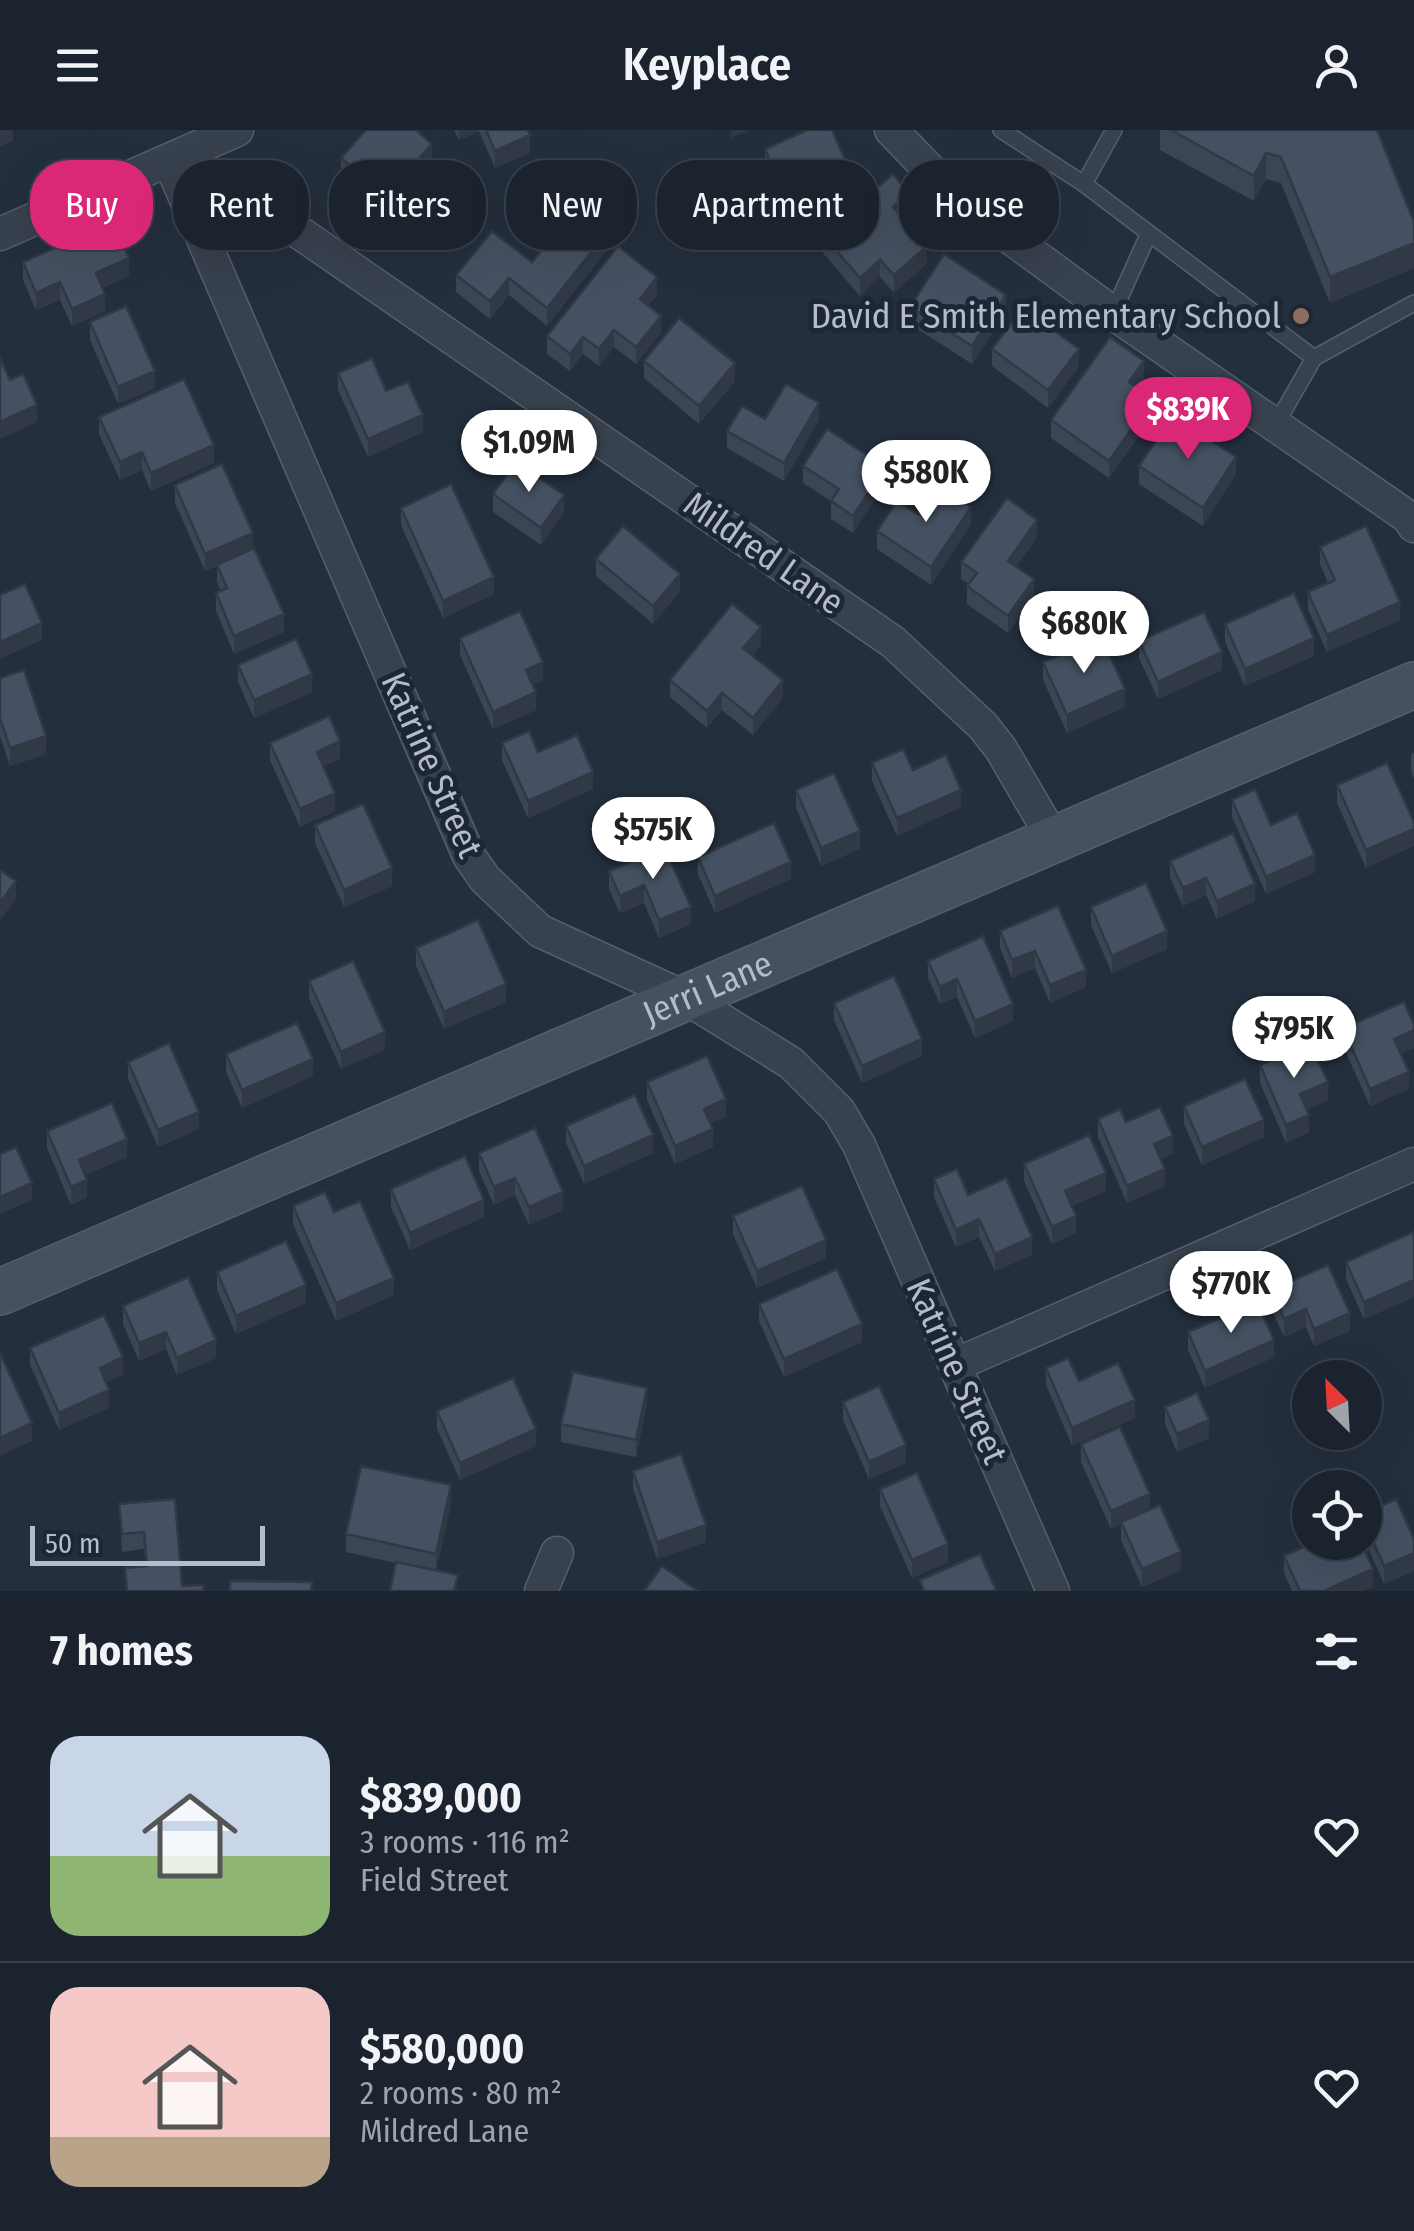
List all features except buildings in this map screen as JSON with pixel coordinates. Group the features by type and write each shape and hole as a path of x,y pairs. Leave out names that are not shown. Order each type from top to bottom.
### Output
{"street":[{"path":"0,234 237,130"},
{"path":"891,130 959,200 1112,312 1408,517 1414,526"},
{"name":"Mildred Lane","path":"170,160 303,234 892,642 983,726 1054,840"},
{"name":"Katrine Street","path":"170,160 469,856 486,879 540,931 686,998 791,1063 839,1111 859,1146 1053,1591"},
{"name":"Jerri Lane","path":"0,1292 1414,685"},
{"path":"954,1365 1414,1164"},
{"path":"541,1591 557,1553"}],"lane":[{"path":"1002,130 1084,184 1314,358"},
{"path":"1084,184 1114,130"},
{"path":"1112,312 1149,233"},
{"path":"1275,426 1314,358 1414,304"}],"place":[{"name":"David E Smith Elementary School","path":"1301,316"}]}
